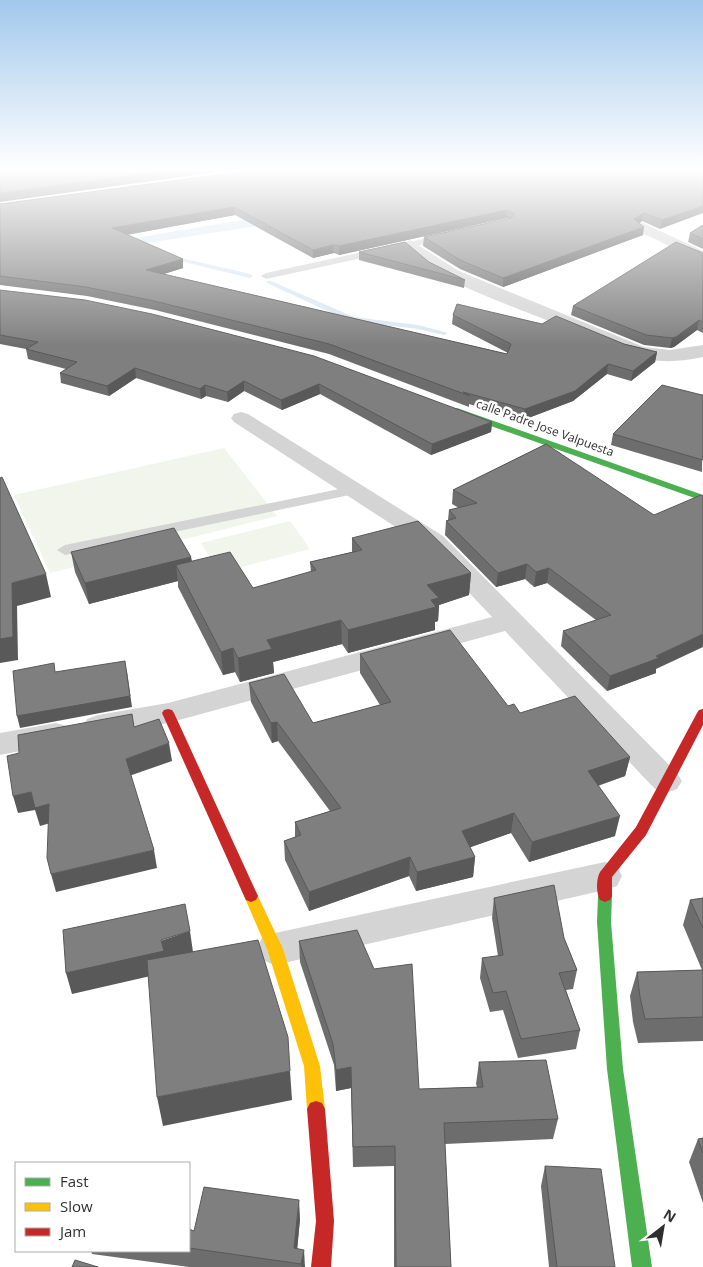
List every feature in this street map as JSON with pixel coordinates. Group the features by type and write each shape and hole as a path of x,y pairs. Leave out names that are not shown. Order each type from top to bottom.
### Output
{"street":[{"path":"643,228 703,257"},
{"path":"410,245 424,258 454,274 638,351 658,356 684,356 703,351"},
{"name":"calle Padre Jose Valpuesta","path":"442,405 703,498"},
{"path":"241,418 434,541 666,781"},
{"path":"0,744 168,713 511,621"},
{"path":"168,713 274,949 312,1066 325,1221 321,1267"},
{"path":"642,1267 615,1069 604,922 605,876 641,831 703,713"},
{"path":"274,949 605,876"}],"lane":[{"path":"266,276 458,234"},
{"path":"66,550 354,490"}],"shaded area":[{"path":"193,228 243,228 56,257 0,256 59,251"},
{"path":"224,448 277,516 50,573 14,495"},
{"path":"290,521 310,549 219,573 201,543"}],"building":[{"path":"0,228 112,228 183,259 146,270 507,354 511,344 453,315 457,304 542,324 556,316 624,344 657,352 633,371 608,364 575,391 525,409 463,392 470,396 329,344 154,301 86,287 0,276"},
{"path":"273,228 422,228 339,246 333,245 313,250"},
{"path":"465,228 641,228 503,278 460,260 424,237"},
{"path":"698,228 703,228 703,239 690,233"},
{"path":"405,242 429,262 465,280 359,252"},
{"path":"676,242 703,253 703,322 699,320 672,338 646,335 573,306"},
{"path":"0,290 85,300 152,314 314,356 492,422 432,444 319,384 281,400 244,381 227,392 205,385 200,389 135,368 107,386 60,373 77,362 26,349 38,342 0,335"},
{"path":"662,385 703,395 703,460 613,434"},
{"path":"546,444 654,515 701,495 703,496 703,634 656,656 659,658 610,676 563,631 611,615 549,568 536,572 527,564 498,573 446,521 456,518 449,510 477,503 453,490"},
{"path":"2,477 46,574 12,583 13,637 0,639 0,478"},
{"path":"418,521 471,573 427,585 439,598 431,600 436,607 348,630 341,620 267,640 272,649 238,658 233,648 221,652 176,565 230,552 253,588 316,570 310,562 362,550 352,538"},
{"path":"174,528 191,557 85,583 71,552"},
{"path":"450,630 508,706 514,704 520,713 575,696 630,757 588,771 620,816 532,842 514,813 462,831 475,857 417,872 410,857 309,892 284,841 301,835 295,822 341,808 277,722 271,723 249,683 284,674 313,723 391,702 360,654"},
{"path":"125,661 130,696 17,716 13,671 54,663 55,672"},
{"path":"132,714 134,727 159,719 169,743 126,759 154,850 51,874 47,858 49,804 35,808 31,792 13,796 7,756 19,753 18,735"},
{"path":"554,885 564,938 577,970 559,973 580,1030 521,1039 506,991 493,993 482,958 503,955 494,898"},
{"path":"703,898 703,928 690,900"},
{"path":"185,904 190,931 161,940 164,951 66,973 63,930"},
{"path":"357,930 374,969 412,964 419,1089 483,1087 479,1062 546,1060 558,1119 444,1123 451,1267 396,1267 395,1146 353,1147 351,1067 336,1070 333,1044 299,941"},
{"path":"258,940 288,1037 290,1071 157,1097 147,960"},
{"path":"703,970 703,1017 645,1019 637,972"},
{"path":"703,1138 703,1153 698,1139"},
{"path":"545,1166 601,1169 615,1267 557,1267"},
{"path":"204,1187 299,1200 294,1248 304,1250 301,1264 190,1248 190,1229 194,1231"},
{"path":"75,1260 98,1267 72,1267"}],"waterway":[{"path":"169,257 250,276"},
{"path":"269,282 352,319 418,327 444,333"}],"traffic: fast":[{"path":"457,411 703,498"},
{"path":"605,896 604,922 615,1069 642,1267"}],"traffic: slow":[{"path":"251,896 275,949 312,1066 316,1109"}],"traffic: jam":[{"path":"168,713 251,896"},
{"path":"605,896 605,876 641,831 703,713"},
{"path":"316,1109 325,1221 321,1267"}]}
